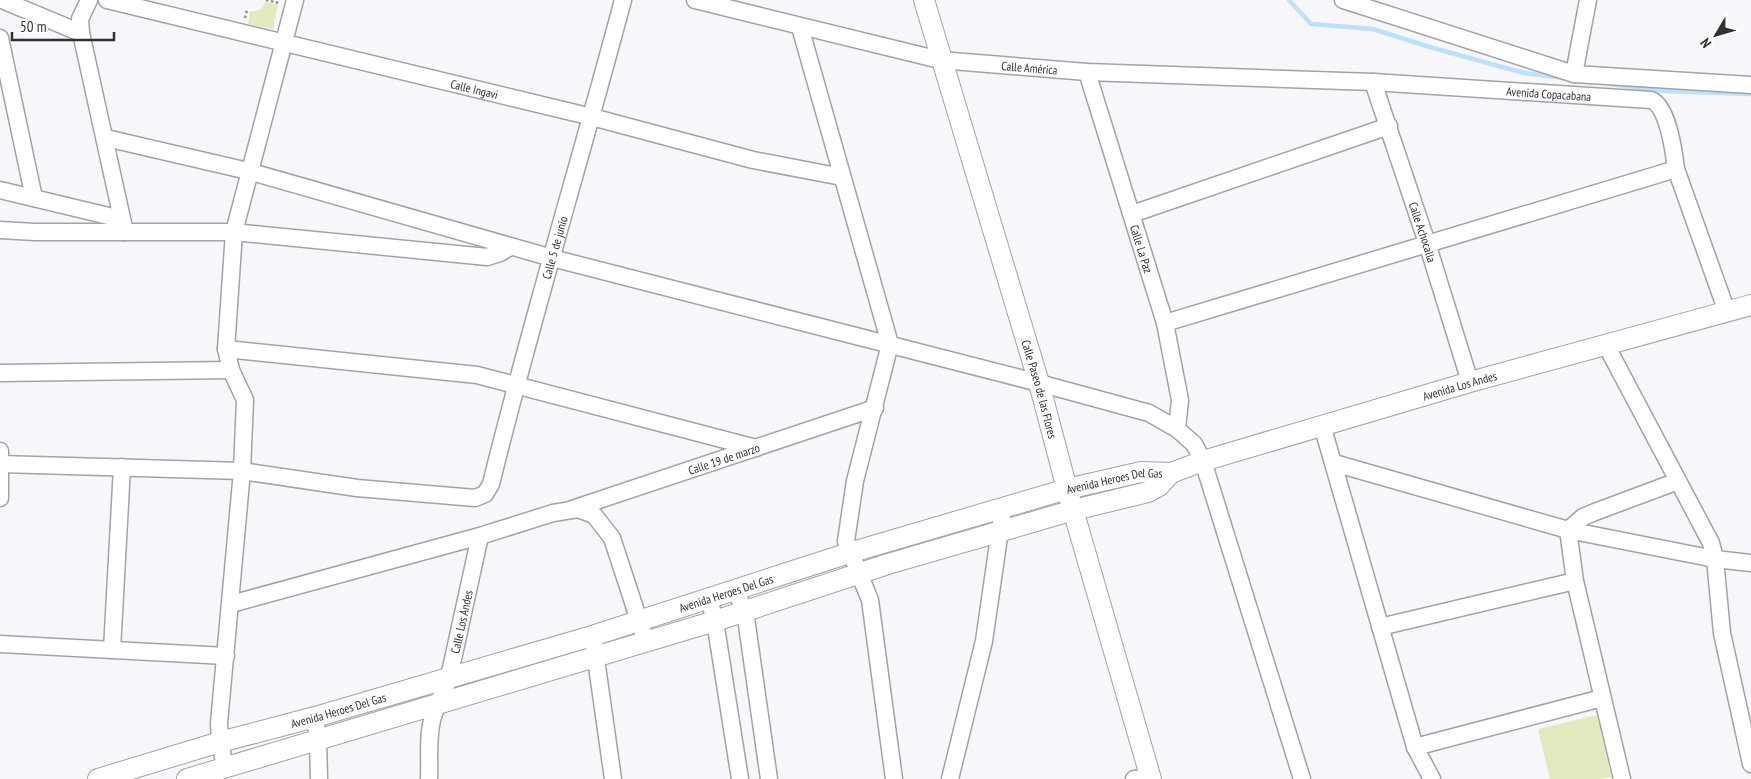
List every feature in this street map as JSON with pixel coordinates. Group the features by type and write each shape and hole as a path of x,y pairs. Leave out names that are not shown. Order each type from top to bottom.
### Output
{"street":[{"path":"2,0 81,33"},
{"path":"89,0 80,19 81,33 106,138 123,226"},
{"name":"Calle Ingavi","path":"107,0 592,117 753,160 842,177"},
{"path":"225,767 220,742 219,723 242,471 245,400 231,370 226,349 234,232 248,171 295,0"},
{"name":"Calle 5 de junio","path":"242,471 357,488 475,498 486,494 491,484 516,384 592,117 623,0"},
{"name":"Calle América","path":"695,0 756,7 800,27 940,60 1087,72 1373,82"},
{"name":"Calle Paseo de las Flores","path":"924,0 940,60 1039,383 1067,489 1151,779"},
{"path":"1343,0 1374,5 1574,74 1751,85"},
{"path":"1574,74 1588,0"},
{"path":"800,27 890,344 855,481 846,541 870,600 894,779"},
{"path":"0,38 34,198"},
{"name":"Calle La Paz","path":"1087,72 1165,323 1180,400 1178,429"},
{"name":"Calle Achocalla","path":"1373,82 1427,243 1470,382"},
{"name":"Avenida Copacabana","path":"1373,82 1651,100 1658,104 1663,112 1674,150 1676,169 1743,310"},
{"path":"1132,214 1389,126"},
{"path":"106,138 248,171 510,247 890,344 1149,413 1178,429 1194,444 1203,461 1304,779"},
{"path":"1165,323 1676,169"},
{"path":"0,190 34,198 123,226"},
{"path":"0,230 123,226 234,232 487,256 500,253 510,247"},
{"name":"Avenida Los Andes","path":"1171,473 1203,461 1470,382 1743,310"},
{"path":"1606,345 1704,526 1715,559 1722,633 1751,764"},
{"path":"226,349 477,375 756,448"},
{"path":"0,373 231,370"},
{"name":"Calle 19 de marzo","path":"231,604 572,509 875,408"},
{"path":"1322,425 1415,747 1432,779"},
{"path":"0,498 0,459 122,467 242,471"},
{"path":"1334,463 1568,530 1715,559 1751,563"},
{"path":"112,650 122,467"},
{"name":"Avenida Heroes Del Gas","path":"98,779 220,742 315,717 592,636 849,552 1067,489 1141,472 1171,473"},
{"name":"Avenida Heroes Del Gas","path":"193,778 715,621 858,574 1001,531 1074,510 1148,492 1159,486 1171,473"},
{"path":"1568,530 1583,518 1595,512 1678,481"},
{"path":"572,509 589,512 606,528 612,538 646,642"},
{"path":"950,779 984,640 1001,531 1002,509"},
{"path":"1568,530 1575,581 1622,779"},
{"name":"Calle Los Andes","path":"430,779 430,730 449,677 480,536"},
{"path":"1380,627 1575,581"},
{"path":"735,590 744,611 769,779"},
{"path":"709,598 715,621 740,779"},
{"path":"592,636 613,779"},
{"path":"0,644 226,656"},
{"path":"1415,747 1602,698"},
{"path":"315,717 318,740 319,779"},
{"path":"190,751 193,778"},
{"path":"1134,779 1151,779"}],"green space":[{"path":"266,2 278,5 273,29 248,24 250,12 260,10"},
{"path":"1597,715 1611,777 1601,779 1550,779 1538,729"}],"waterway":[{"path":"1289,0 1311,24 1373,29 1524,73 1563,78"},
{"path":"1610,84 1661,91 1751,94"}]}
